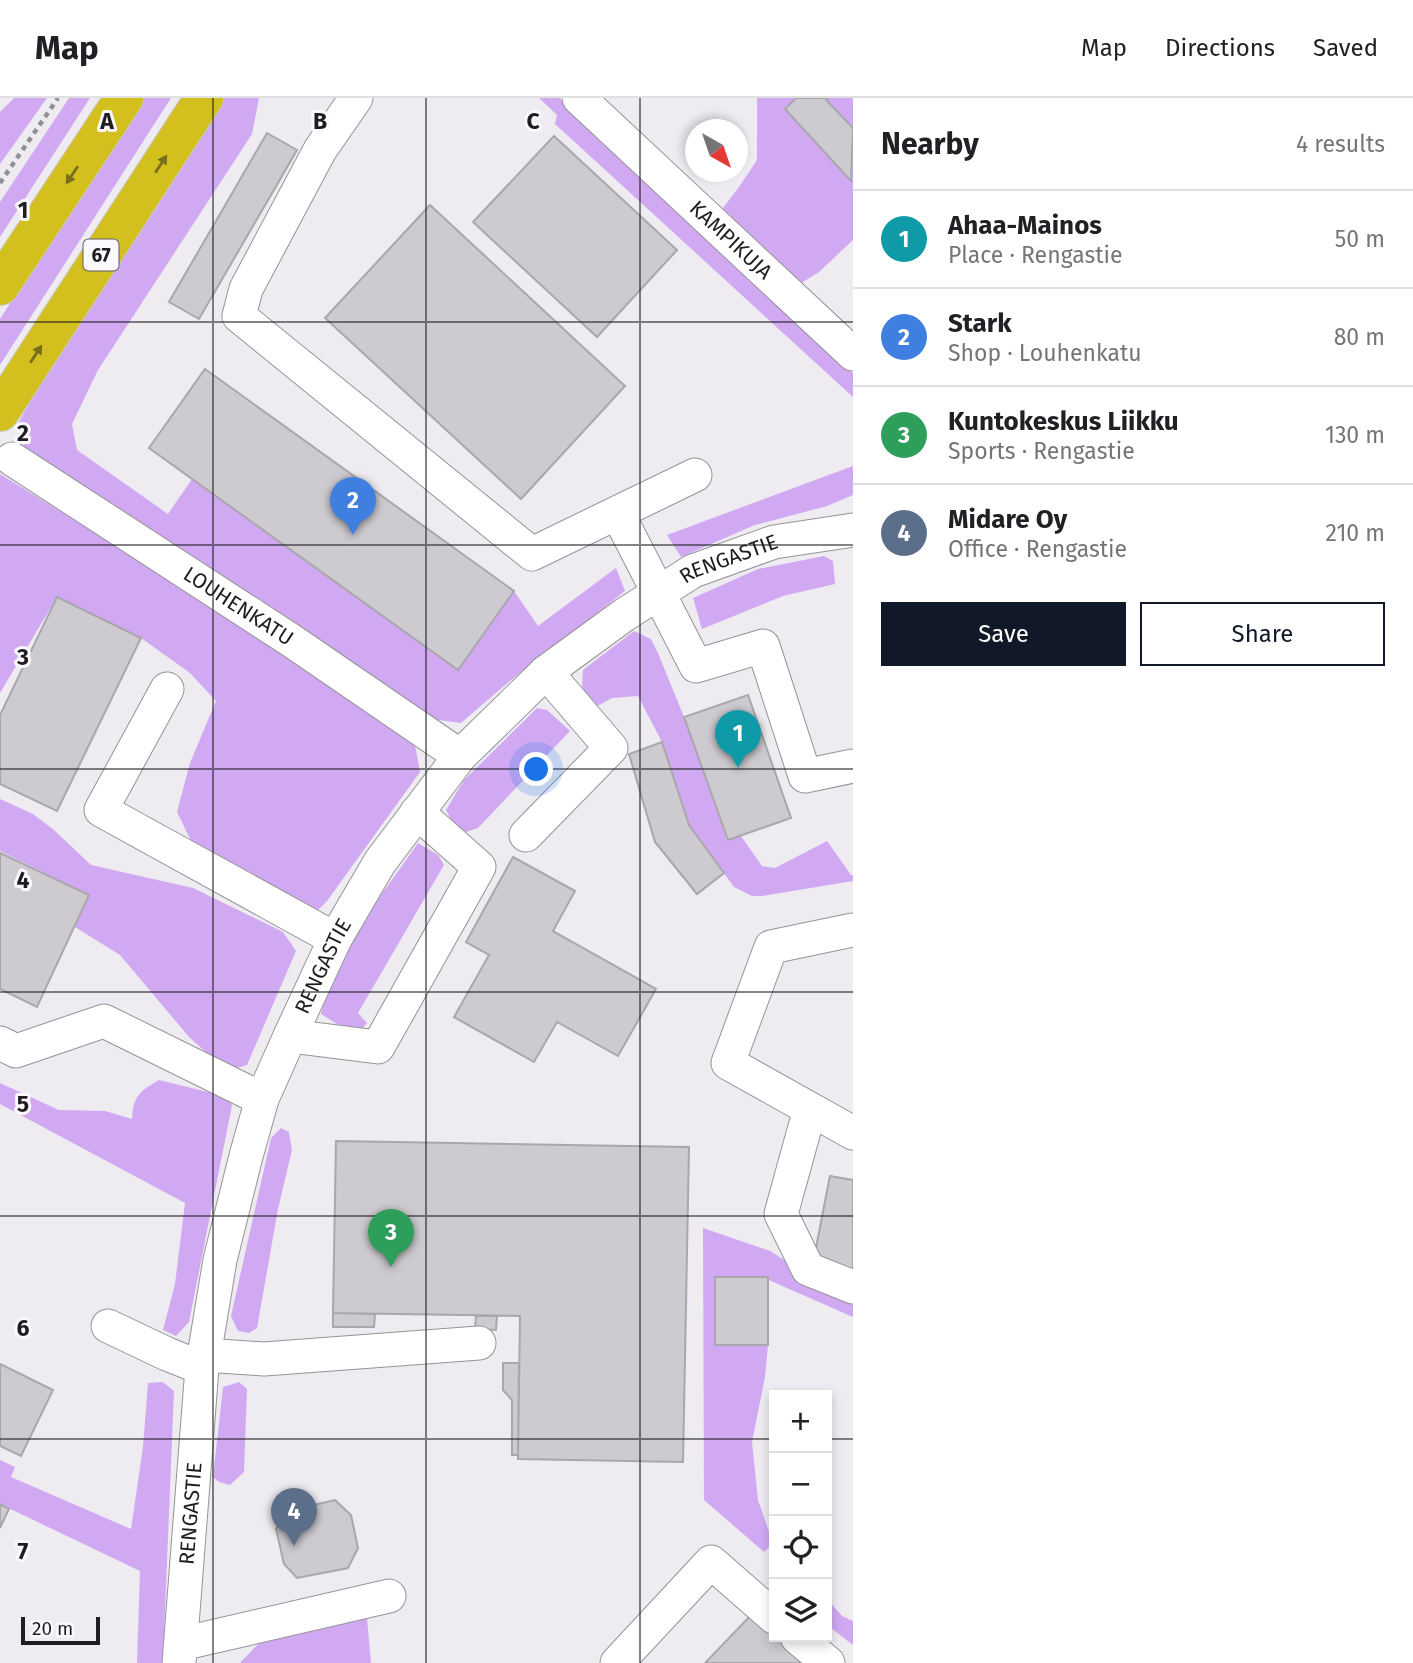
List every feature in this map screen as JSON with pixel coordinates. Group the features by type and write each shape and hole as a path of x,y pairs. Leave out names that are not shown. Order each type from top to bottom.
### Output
{"highway":[{"path":"0,286 124,98"},
{"name":"67","path":"0,412 204,98"}],"street":[{"path":"356,98 320,150 246,289 239,316 532,554 695,475"},
{"name":"KAMPIKUJA","path":"579,98 853,354"},
{"name":"LOUHENKATU","path":"12,459 292,641 460,756"},
{"path":"618,514 696,666 762,646 805,776 853,766"},
{"name":"RENGASTIE","path":"180,1654 203,1361 220,1260 246,1156 262,1099 290,1036 335,939 380,862 460,756 546,672 658,593 693,571 774,542 853,530"},
{"path":"526,835 611,748 546,672"},
{"path":"167,689 101,810 335,939"},
{"path":"290,1036 378,1047 479,867 417,812"},
{"path":"853,930 771,947 728,1063 853,1133"},
{"path":"0,1044 16,1051 104,1021 262,1099"},
{"path":"810,1109 780,1214 807,1269 853,1287"},
{"path":"108,1326 167,1354 203,1361 264,1360 479,1343"},
{"path":"617,1663 711,1562 769,1613"},
{"path":"180,1654 389,1596"},
{"path":"803,1642 828,1663"}],"path":[{"path":"0,183 58,98"}],"shaded area":[{"path":"14,98 47,98 0,164 0,112"},
{"path":"69,98 90,98 0,237 0,202"},
{"path":"141,98 171,98 0,365 0,319"},
{"path":"224,98 259,98 252,134 98,370 72,424 77,450 168,514 192,479 457,669 514,591 538,626 616,568 625,591 511,680 461,723 431,719 28,454 19,435 17,425 44,377"},
{"path":"539,98 559,98 853,373 853,397 555,124 557,115"},
{"path":"757,98 853,98 853,240 819,272 795,287 716,217 742,182 748,182 748,174 757,160"},
{"path":"853,466 853,495 827,506 755,525 681,557 667,535"},
{"path":"0,474 168,578 415,745 420,772 327,901 314,914 194,847 177,812 190,763 216,701 190,673 141,638 57,597 0,693"},
{"path":"824,556 833,561 835,584 783,596 702,629 693,598 758,569"},
{"path":"634,631 651,639 658,653 684,717 727,840 741,836 762,866 775,868 827,841 853,875 853,881 762,896 752,896 734,887 689,825 662,742 638,696 612,698 594,708 582,687 583,670"},
{"path":"537,708 547,710 570,731 478,828 466,832 454,825 446,810 464,780"},
{"path":"0,799 33,814 91,865 193,888 283,932 296,951 247,1065 227,1071 189,1037 120,955 75,927 89,895 0,851"},
{"path":"418,843 438,855 444,865 358,1013 367,1023 360,1031 337,1024 321,1014 336,969 375,903"},
{"path":"159,1080 224,1096 232,1105 189,1322 176,1336 163,1330 175,1284 185,1203 0,1104 0,1083 59,1110 105,1111 132,1119 136,1099"},
{"path":"281,1128 289,1132 292,1150 278,1209 257,1328 249,1333 238,1331 231,1316 271,1138"},
{"path":"703,1228 770,1251 853,1303 853,1317 762,1277 715,1277 715,1345 768,1345 765,1377 752,1442 758,1500 769,1532 769,1547 764,1552 704,1500"},
{"path":"163,1382 174,1391 163,1660 162,1663 137,1663 140,1571 0,1504 0,1460 15,1467 11,1477 131,1529 143,1447 148,1383"},
{"path":"239,1382 247,1389 244,1472 230,1485 213,1477 223,1387"},
{"path":"832,1605 842,1616 853,1621 853,1645 832,1629"},
{"path":"367,1618 371,1663 240,1663 260,1642"}],"building":[{"path":"796,98 828,98 826,100 853,128 851,181 785,109"},
{"path":"267,133 297,150 199,319 169,302"},
{"path":"554,136 677,250 597,337 473,222"},
{"path":"430,205 625,386 521,499 325,318"},
{"path":"205,369 514,591 458,670 149,448"},
{"path":"57,597 141,638 57,811 0,784 0,715"},
{"path":"748,695 791,818 728,840 684,717"},
{"path":"662,742 689,825 724,873 697,894 655,842 629,754"},
{"path":"0,853 89,895 37,1007 0,989"},
{"path":"513,857 575,891 553,931 656,989 618,1056 557,1022 534,1062 454,1017 489,955 466,942"},
{"path":"336,1141 689,1147 683,1462 518,1459 520,1316 333,1313"},
{"path":"830,1176 853,1180 853,1270 813,1263"},
{"path":"715,1277 768,1277 768,1345 715,1345"},
{"path":"333,1313 375,1314 374,1327 333,1327"},
{"path":"476,1316 497,1316 496,1330 475,1329"},
{"path":"503,1363 519,1363 518,1455 512,1455 512,1400 503,1390"},
{"path":"0,1364 53,1390 21,1456 0,1446"},
{"path":"335,1500 351,1515 358,1548 348,1568 297,1578 284,1564 276,1529 288,1511"},
{"path":"0,1504 9,1509 0,1528"},
{"path":"754,1612 769,1627 769,1642 784,1642 807,1663 705,1663"}],"place":[{"name":"Stark","path":"353,535"},
{"name":"Ahaa-Mainos","path":"738,768"},
{"name":"Kuntokeskus Liikku","path":"391,1267"},
{"name":"Midare Oy","path":"294,1546"}]}
